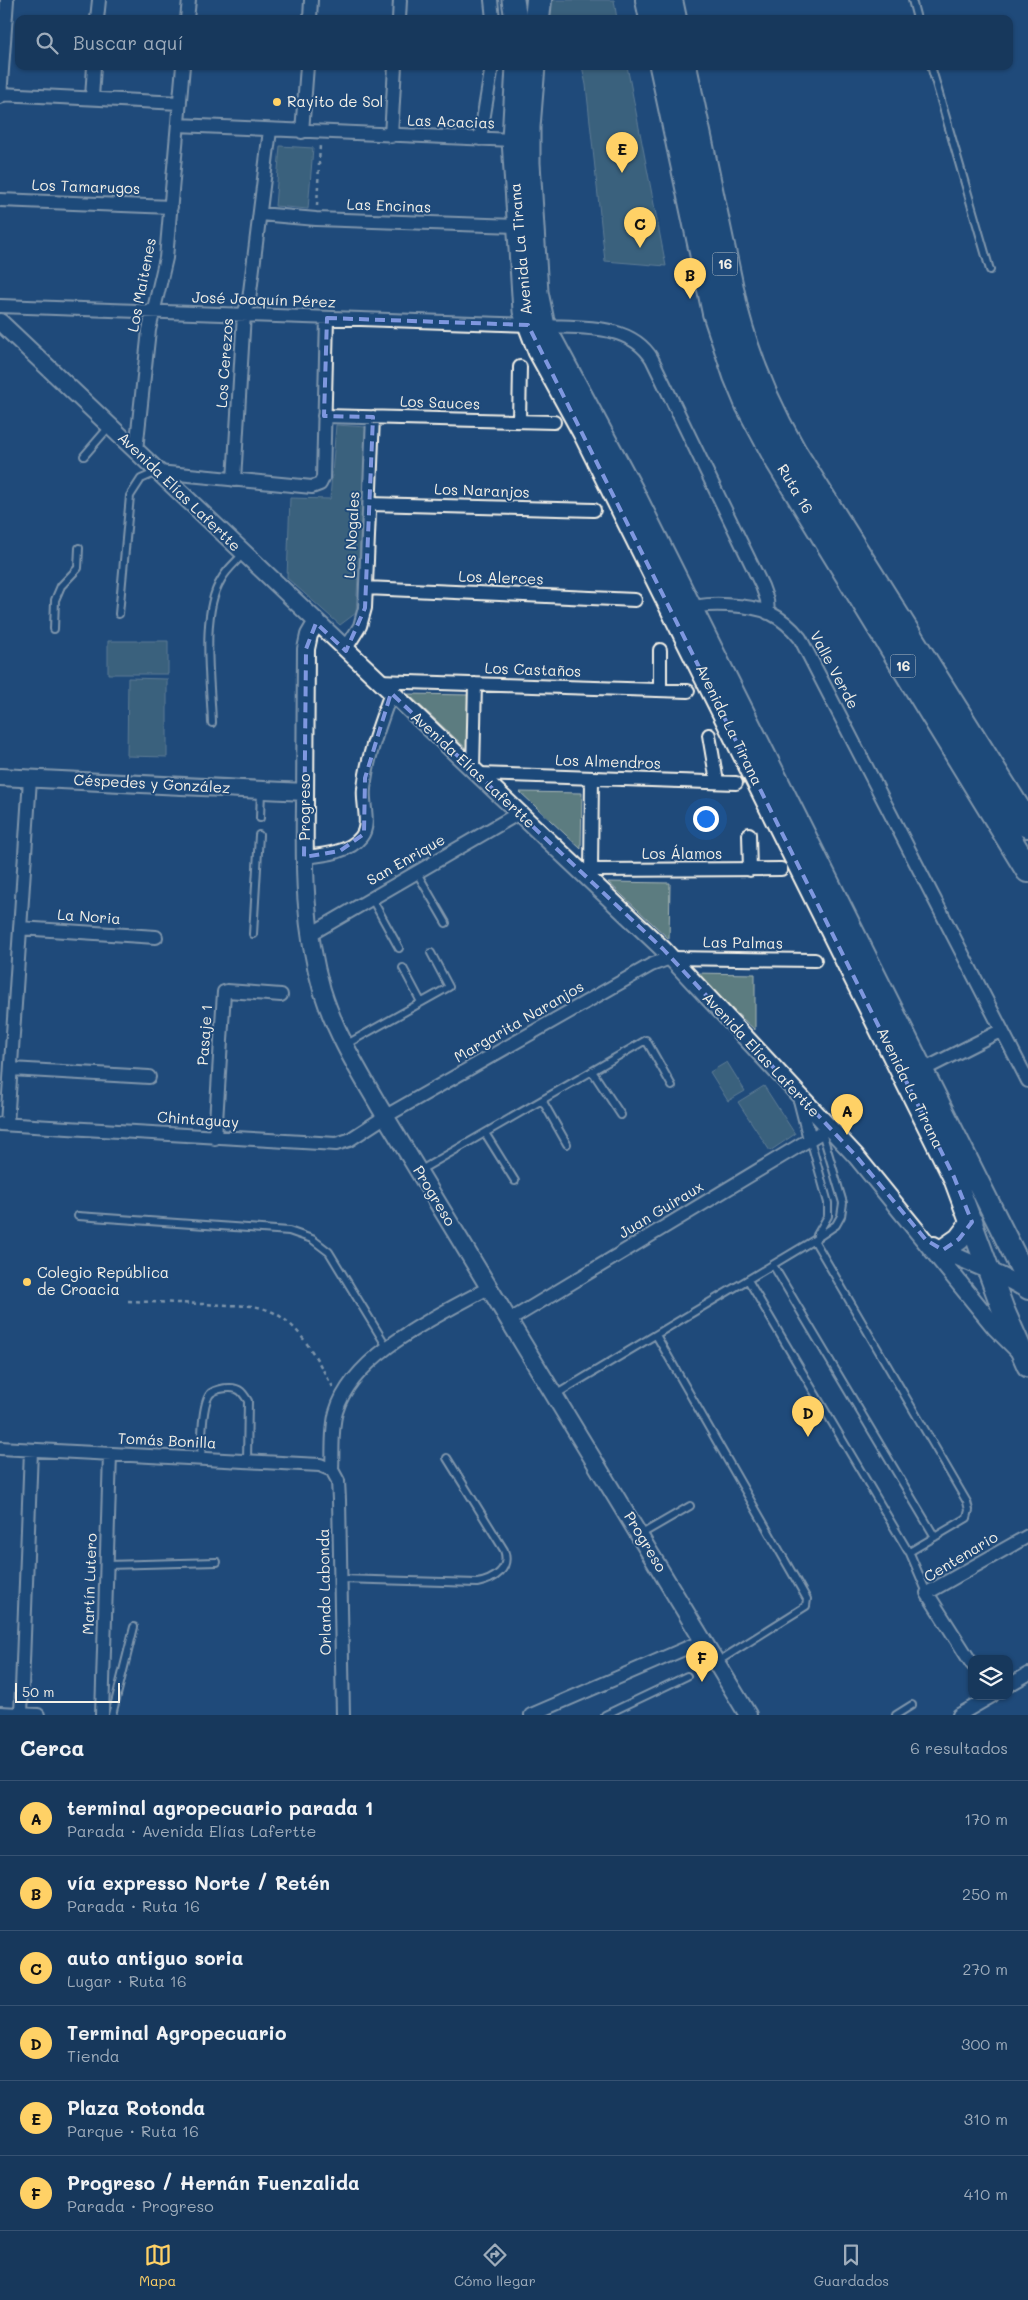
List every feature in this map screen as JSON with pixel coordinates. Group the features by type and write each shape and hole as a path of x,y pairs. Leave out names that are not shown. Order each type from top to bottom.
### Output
{"highway":[{"path":"512,0 515,15"},
{"path":"529,0 532,15"},
{"path":"537,15 538,0"},
{"path":"648,0 651,15"},
{"path":"670,0 673,15"},
{"name":"Avenida La Tirana","path":"517,70 513,140 522,296 536,325"},
{"name":"Avenida La Tirana","path":"534,70 529,127 529,163 537,292 536,325 539,351 683,612 913,1075 1028,1282"},
{"name":"Ruta 16","path":"663,70 715,313 736,376 748,405 778,461 1028,870"},
{"name":"Ruta 16","path":"685,70 736,312 744,341 765,398 786,439 816,488 1028,825"},
{"name":"Avenida La Tirana","path":"913,1075 972,1222 989,1271 1026,1358"},
{"path":"934,1245 959,1239 972,1222"}],"street":[{"path":"7,0 0,95 180,103"},
{"path":"98,15 99,0"},
{"path":"187,15 189,0"},
{"path":"310,15 311,0"},
{"path":"398,15 400,0"},
{"path":"491,0 493,15"},
{"path":"92,98 94,70"},
{"name":"Los Maitenes","path":"136,450 149,330 166,258 183,70"},
{"path":"302,132 307,70"},
{"path":"391,136 395,70"},
{"path":"480,139 491,70"},
{"name":"Las Acacias","path":"178,125 513,140"},
{"name":"Los Cerezos","path":"234,480 244,314 250,300 270,130"},
{"name":"Los Tamarugos","path":"0,200 171,207"},
{"name":"Las Encinas","path":"260,214 316,219 518,226"},
{"name":"José Joaquín Pérez","path":"0,306 154,313 244,314 536,325"},
{"path":"158,472 312,487 320,484 323,478 327,318"},
{"name":"Avenida Elías Lafertte","path":"0,322 316,623 519,813 588,874 798,1094 826,1130 881,1185 934,1245 995,1328 1026,1358"},
{"path":"536,325 613,332 635,340 645,348 652,359 762,586 768,612 729,606 683,612"},
{"path":"519,421 520,367"},
{"name":"Los Sauces","path":"324,416 554,422"},
{"name":"Los Nogales","path":"345,650 360,626 365,608 373,417"},
{"name":"Los Naranjos","path":"370,504 594,510"},
{"name":"Los Alerces","path":"366,588 635,600"},
{"name":"Valle Verde","path":"768,612 788,625 805,646 1028,1081"},
{"name":"Progreso","path":"316,623 309,635 306,649 304,884 309,935 322,992 344,1046 705,1640 748,1715"},
{"path":"660,650 660,690"},
{"name":"Los Castaños","path":"378,681 688,691"},
{"path":"475,684 476,772"},
{"path":"304,857 340,850 358,841 364,834 366,823 363,798 365,778 391,693"},
{"path":"710,735 717,782"},
{"name":"Los Almendros","path":"476,772 736,783"},
{"name":"Céspedes y González","path":"0,777 305,792"},
{"path":"588,874 592,778"},
{"path":"3,1124 10,1069 30,779"},
{"name":"San Enrique","path":"309,935 519,813"},
{"path":"749,834 750,870"},
{"name":"Los Álamos","path":"588,874 781,869"},
{"name":"La Noria","path":"20,928 156,937"},
{"name":"Las Palmas","path":"670,958 815,960"},
{"name":"Margarita Naranjos","path":"386,1116 651,965 670,958"},
{"name":"Pasaje 1","path":"215,1138 224,992 227,990 281,995"},
{"path":"913,1075 1002,1030"},
{"path":"10,1069 149,1077"},
{"path":"798,1094 810,1139"},
{"name":"Chintaguay","path":"3,1124 329,1145 348,1140 386,1116"},
{"name":"Juan Guiraux","path":"510,1320 826,1130"},
{"name":"Avenida Elías Lafertte","path":"934,1245 1028,1291"},
{"name":"Orlando Labonda","path":"343,1715 339,1500 338,1481 332,1470 333,1426 341,1399 353,1380 387,1347 490,1287"},
{"name":"Tomás Bonilla","path":"0,1448 320,1465 332,1470"},
{"path":"21,1714 31,1450"},
{"name":"Martín Lutero","path":"102,1715 110,1454"},
{"name":"Centenario","path":"968,1658 927,1593 1028,1536"},
{"path":"532,1715 705,1640"},
{"path":"1013,1683 1028,1674"},
{"path":"959,1715 985,1700"},
{"path":"0,1713 38,1715"}],"lane":[{"path":"912,0 916,15"},
{"path":"932,70 990,270"},
{"path":"84,456 110,426"},
{"path":"119,614 130,496 141,480 158,472"},
{"path":"54,629 56,600 61,586 78,568 79,548"},
{"path":"212,723 208,625 211,606 220,580 243,554"},
{"path":"260,818 262,790"},
{"path":"252,934 259,835"},
{"path":"417,873 446,923"},
{"path":"372,899 399,948"},
{"path":"344,1046 449,987 431,953"},
{"path":"403,968 422,1002"},
{"path":"419,1171 646,1040 672,1086"},
{"path":"592,1071 621,1115"},
{"path":"542,1100 567,1144"},
{"path":"555,1395 773,1265 836,1225 843,1203 826,1130"},
{"path":"486,1133 515,1181"},
{"path":"810,1139 828,1203 828,1216 824,1226 814,1240"},
{"path":"78,1216 289,1231 307,1236 330,1252 387,1347"},
{"path":"814,1240 967,1502 968,1518 909,1551"},
{"path":"773,1265 935,1537"},
{"path":"748,1280 909,1551 927,1593"},
{"path":"656,1335 807,1599 806,1606 717,1662"},
{"path":"202,1459 205,1403 210,1394 221,1388 235,1388 243,1392 248,1401 248,1461"},
{"path":"341,1579 477,1583 487,1581 502,1572 506,1562 504,1550 447,1458"},
{"path":"640,1535 690,1506"},
{"path":"107,1565 217,1562"},
{"path":"112,1715 134,1627"},
{"path":"605,1715 687,1676"},
{"path":"896,1715 912,1704"}],"path":[{"path":"316,219 321,132"},
{"path":"128,1301 252,1306 270,1310 286,1319 300,1332 341,1399"}],"highlighted area":[{"path":"327,318 528,325 954,1177 972,1222 959,1239 943,1250 926,1240 856,1156 663,949 391,693 365,778 364,834 340,851 304,857 306,649 316,623 346,651 365,608 373,417 324,416"}],"green space":[{"path":"548,0 614,0 616,15 547,15"},
{"path":"583,70 628,70 666,266 605,261"},
{"path":"280,146 313,148 308,209 275,206"},
{"path":"336,425 366,427 356,613 340,625 287,578 290,498 330,499"},
{"path":"108,641 168,641 168,674 108,674"},
{"path":"128,678 167,679 167,757 127,756"},
{"path":"408,694 470,695 469,751"},
{"path":"520,792 582,793 581,849"},
{"path":"608,882 670,883 669,939"},
{"path":"693,973 755,974 755,1030"},
{"path":"727,1062 745,1091 728,1101 710,1072"},
{"path":"764,1086 795,1134 770,1151 738,1102"}],"place":[{"name":"Rayito de Sol","path":"277,102"},
{"name":"Plaza Rotonda","path":"622,173"},
{"name":"auto antiguo soria","path":"640,248"},
{"name":"vía expresso Norte / Retén","path":"690,299"},
{"name":"terminal agropecuario parada 1","path":"847,1135"},
{"name":"Colegio República de Croacia","path":"27,1282"},
{"name":"Terminal Agropecuario","path":"808,1437"},
{"name":"Progreso / Hernán Fuenzalida","path":"702,1682"}]}
